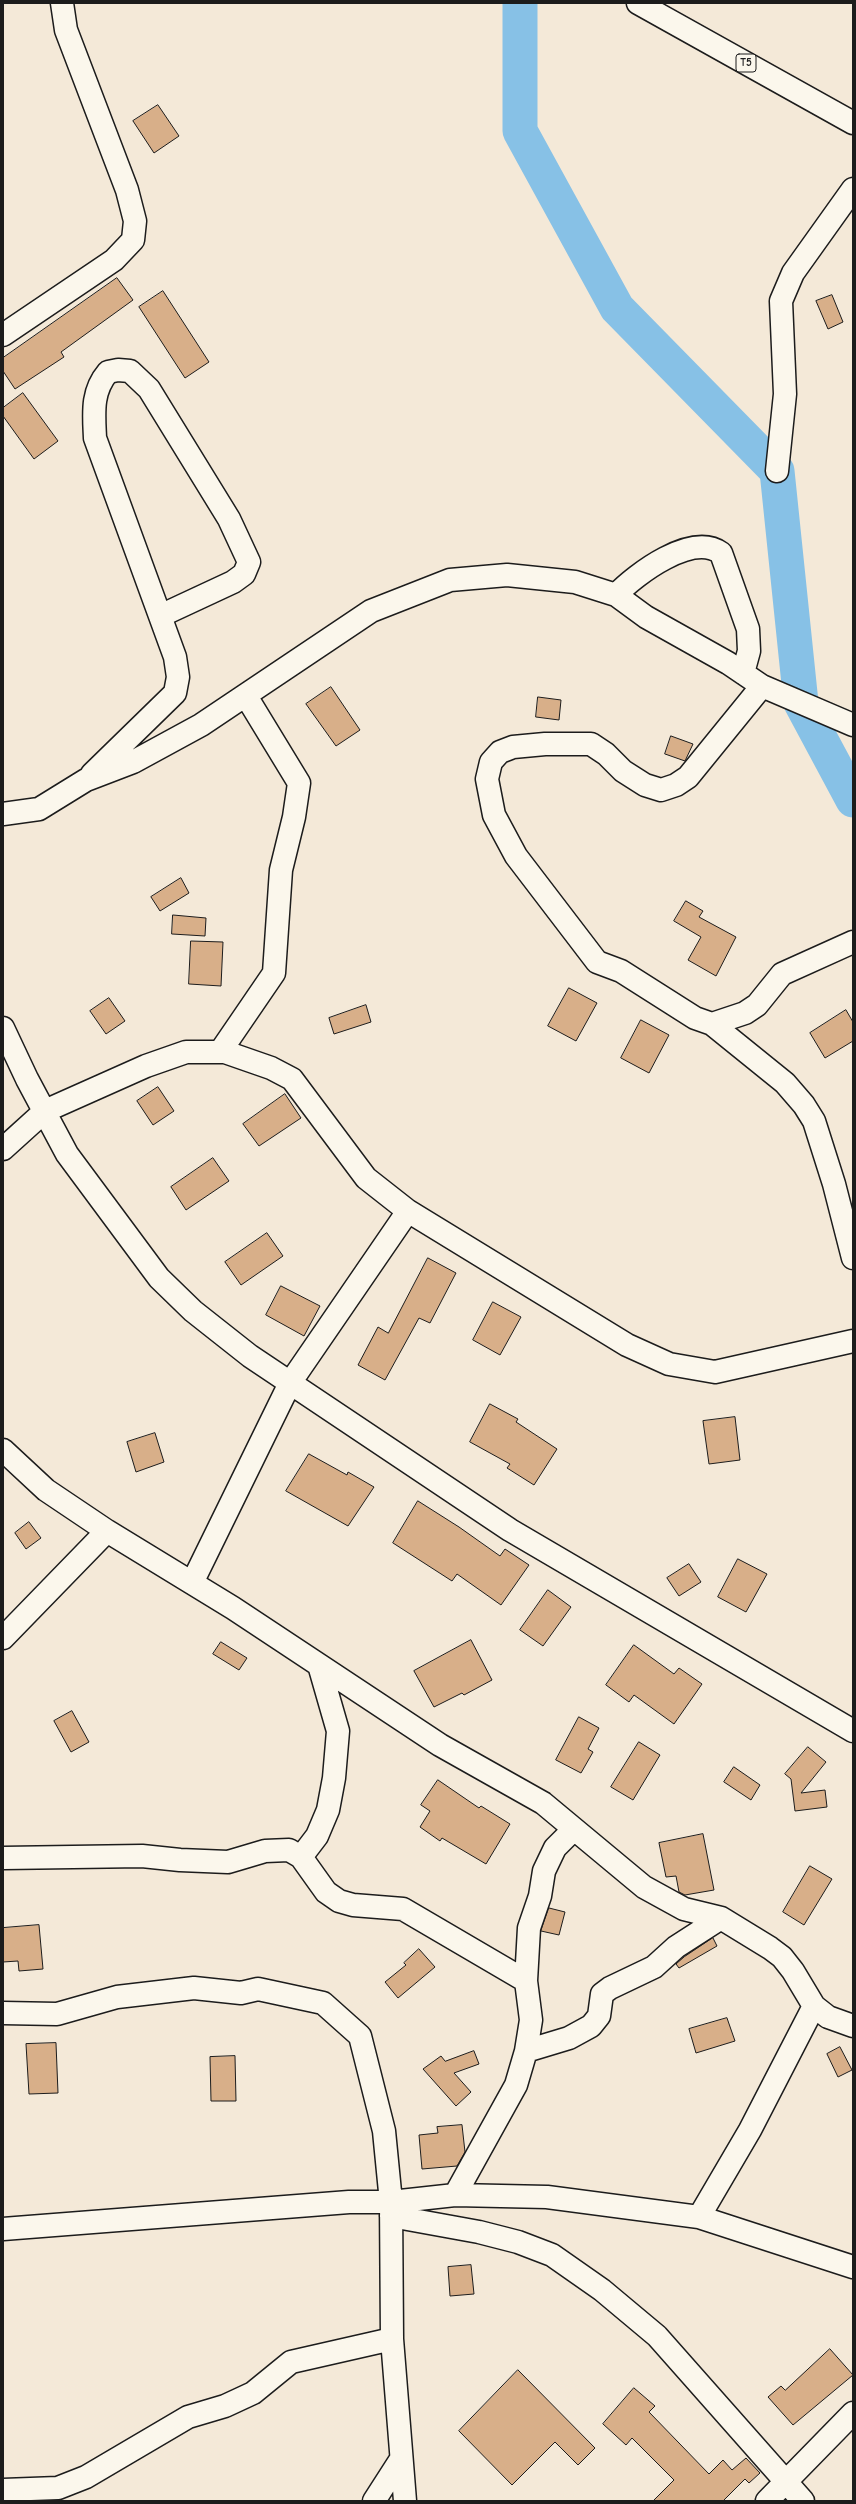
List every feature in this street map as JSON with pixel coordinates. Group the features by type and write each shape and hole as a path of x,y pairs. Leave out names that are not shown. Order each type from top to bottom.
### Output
{"main road":[{"path":"3,335 114,260 133,240 135,221 127,190 66,30 62,3"},
{"name":"T5","path":"638,3 853,123"},
{"path":"777,471 785,394 781,301 793,273 853,189"},
{"path":"86,780 175,693 178,676 175,658 95,438 93,407 97,390 108,372 118,370 130,371 149,389 229,519 249,562 244,574 233,582 160,616"},
{"path":"616,595 627,583 665,558 699,546 713,548 721,553 748,629 749,651 743,673"},
{"path":"3,814 39,808 86,780 133,762 201,726 371,611 450,580 507,574 575,582 616,595 646,617 743,673 762,686 853,725"},
{"path":"762,686 688,777 676,785 661,790 644,785 623,771 606,754 591,744 513,746 500,752 491,762 487,779 494,815 516,856 597,962 621,971 695,1018 712,1024 785,1083 804,1105 814,1121 834,1184 853,1258"},
{"path":"220,1052 234,1029 261,995 274,973 281,870 294,817 299,783 246,696"},
{"path":"712,1024 745,1013 757,1005 782,974 853,942"},
{"path":"3,1028 67,1154 159,1278 193,1311 250,1356 510,1530 853,1731"},
{"path":"3,1150 45,1111 146,1066 186,1052 225,1052 271,1068 292,1079 366,1178 408,1211 627,1345 669,1364 715,1372 853,1341"},
{"path":"192,1583 290,1383 408,1211"},
{"path":"3,1450 46,1490 106,1530 192,1583 440,1745 542,1803 644,1887 684,1909 722,1918 782,1957 793,1971 814,2006 828,2017 853,2026"},
{"path":"3,1638 106,1530"},
{"path":"300,1857 317,1836 328,1810 334,1778 338,1731 319,1665"},
{"path":"455,2195 516,2085 526,2051 531,2020 526,1980 529,1928 540,1896 544,1871 555,1848 574,1829"},
{"path":"3,1858 142,1856 180,1860 228,1862 265,1851 289,1850 300,1857 326,1892 339,1900 353,1905 403,1909 526,1980"},
{"path":"526,2051 569,2038 591,2026 599,2016 602,1994 610,1988 654,1967 676,1947 722,1918"},
{"path":"3,2013 57,2014 117,1997 194,1988 241,1993 258,1989 324,2002 360,2036 384,2131 391,2209 392,2339 405,2501"},
{"path":"699,2217 750,2130 814,2006"},
{"path":"391,2209 455,2195 547,2197 699,2217 853,2266"},
{"path":"3,2229 349,2202 391,2209 518,2242 552,2255 602,2290 656,2336 803,2501"},
{"path":"6,2493 58,2488 86,2477 188,2417 225,2406 252,2393 291,2362 392,2339"},
{"path":"767,2501 853,2413"},
{"path":"374,2501 401,2459"}],"building":[{"path":"158,105 179,136 154,153 133,121"},
{"path":"117,278 133,300 61,352 64,357 15,389 3,371 3,358"},
{"path":"163,291 209,362 185,378 139,307"},
{"path":"832,295 843,322 828,329 816,301"},
{"path":"23,393 58,441 34,459 3,416 3,408"},
{"path":"331,687 360,730 336,746 306,704"},
{"path":"538,697 561,700 559,720 536,717"},
{"path":"671,736 693,744 685,761 665,754"},
{"path":"181,878 189,893 160,911 151,897"},
{"path":"686,901 703,911 699,917 736,937 716,976 688,960 701,937 674,921"},
{"path":"173,915 206,918 205,936 172,934"},
{"path":"191,941 223,942 221,986 189,984"},
{"path":"569,988 597,1003 576,1041 548,1026"},
{"path":"109,998 125,1021 106,1034 90,1011"},
{"path":"366,1005 371,1022 334,1034 329,1018"},
{"path":"846,1010 853,1022 853,1041 825,1058 810,1033"},
{"path":"641,1020 669,1035 649,1073 621,1058"},
{"path":"158,1087 174,1111 153,1125 137,1101"},
{"path":"285,1094 301,1118 259,1146 243,1124"},
{"path":"213,1158 229,1181 186,1210 171,1187"},
{"path":"267,1233 283,1256 241,1285 225,1262"},
{"path":"428,1258 456,1273 430,1323 419,1318 385,1380 358,1365 378,1327 388,1333"},
{"path":"281,1286 320,1306 304,1336 266,1315"},
{"path":"493,1302 521,1317 500,1355 473,1340"},
{"path":"490,1404 518,1419 516,1422 557,1449 534,1485 507,1468 510,1464 470,1442"},
{"path":"735,1417 740,1460 709,1464 703,1421"},
{"path":"155,1433 164,1462 136,1472 127,1442"},
{"path":"309,1454 347,1475 348,1472 374,1487 348,1526 286,1491"},
{"path":"418,1501 459,1527 500,1556 505,1549 529,1565 501,1605 457,1574 452,1581 393,1543"},
{"path":"29,1522 41,1538 26,1549 15,1533"},
{"path":"738,1559 767,1574 746,1612 718,1597"},
{"path":"689,1564 701,1582 679,1596 667,1578"},
{"path":"548,1590 571,1607 543,1646 520,1630"},
{"path":"471,1640 492,1680 464,1695 462,1693 434,1707 414,1671"},
{"path":"221,1642 247,1658 239,1670 213,1654"},
{"path":"634,1645 674,1674 679,1668 702,1684 674,1724 634,1695 629,1702 606,1685"},
{"path":"72,1711 89,1742 71,1752 54,1721"},
{"path":"579,1717 599,1728 588,1749 593,1752 581,1773 556,1760"},
{"path":"639,1742 660,1755 633,1800 611,1787"},
{"path":"808,1747 826,1762 801,1793 825,1790 827,1807 795,1811 791,1779 785,1774"},
{"path":"734,1767 760,1785 751,1800 724,1782"},
{"path":"438,1780 479,1808 481,1806 510,1824 486,1864 442,1838 440,1841 420,1827 430,1811 421,1805"},
{"path":"703,1834 714,1890 685,1895 679,1892 676,1876 666,1877 659,1843"},
{"path":"810,1866 832,1879 804,1925 783,1912"},
{"path":"549,1908 565,1912 559,1935 541,1931"},
{"path":"39,1925 43,1969 19,1971 18,1961 3,1962 3,1928"},
{"path":"713,1938 717,1946 679,1968 676,1964"},
{"path":"419,1949 435,1967 398,1998 385,1982 406,1965 404,1963"},
{"path":"727,2018 735,2041 696,2053 689,2029"},
{"path":"56,2043 58,2093 29,2094 26,2044"},
{"path":"840,2047 852,2070 838,2077 827,2054"},
{"path":"474,2051 479,2064 454,2073 471,2092 456,2106 423,2069 441,2056 445,2061"},
{"path":"235,2056 236,2101 211,2101 210,2057"},
{"path":"462,2125 465,2152 457,2166 422,2169 419,2135 438,2133 437,2127"},
{"path":"471,2265 474,2294 450,2296 448,2267"},
{"path":"830,2349 853,2375 793,2425 768,2397 781,2386 785,2390"},
{"path":"518,2370 595,2448 578,2465 555,2442 512,2485 459,2431"},
{"path":"634,2388 655,2406 649,2412 709,2474 723,2460 732,2470 746,2458 760,2473 749,2483 745,2479 723,2501 653,2501 674,2480 632,2438 626,2445 603,2424"}],"waterway":[{"path":"520,3 520,131 617,308 777,471 801,703 853,800"}]}
